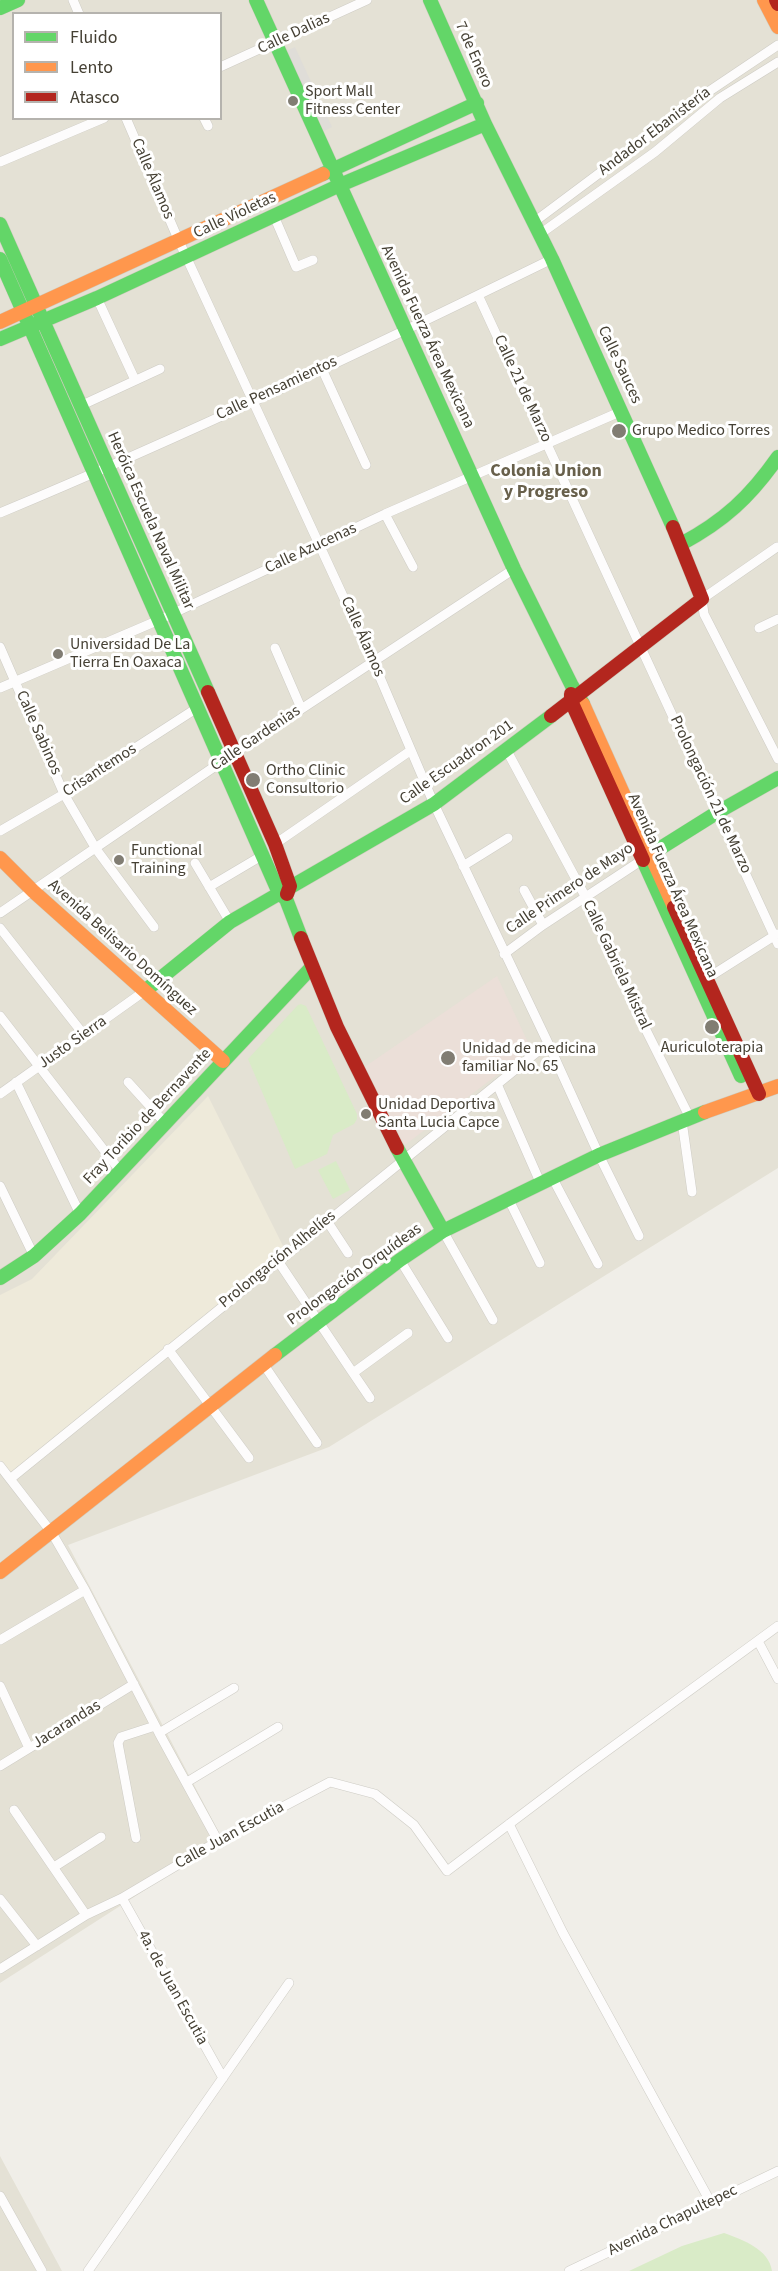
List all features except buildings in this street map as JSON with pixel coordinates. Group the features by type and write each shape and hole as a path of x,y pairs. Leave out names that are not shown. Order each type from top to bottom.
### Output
{"street":[{"path":"0,8 18,0"},
{"name":"Avenida Fuerza Área Mexicana","path":"256,0 755,1095"},
{"name":"Calle Dalias","path":"222,66 367,0"},
{"name":"7 de Enero","path":"430,0 486,124"},
{"path":"764,0 778,27"},
{"name":"Andador Ebanistería","path":"537,228 708,92 778,45"},
{"name":"Andador Ebanistería","path":"537,228 636,166 720,98 778,62"},
{"name":"Calle Violetas","path":"0,321 477,103"},
{"path":"0,162 99,120"},
{"name":"Calle Álamos","path":"127,120 178,239 373,662 434,804 639,1236"},
{"name":"Calle Violetas","path":"0,339 97,298 340,185 486,124"},
{"name":"Calle Sauces","path":"486,124 552,259 622,411 681,544 702,599 704,614 778,759"},
{"path":"274,216 296,267 312,260"},
{"name":"Heróica Escuela Naval Militar","path":"0,224 30,308 29,326 263,855 285,893"},
{"name":"Heróica Escuela Naval Militar","path":"0,259 30,308 43,321 275,844 285,893 311,968 401,1160 442,1231"},
{"name":"Calle Pensamientos","path":"0,513 94,474 253,401 552,259"},
{"name":"Calle 21 de Marzo","path":"478,295 548,442 640,647"},
{"path":"97,298 135,380"},
{"path":"80,406 160,369"},
{"path":"322,369 366,465"},
{"name":"Calle Azucenas","path":"0,687 159,621 385,514 622,411"},
{"path":"681,544 710,529 735,510 756,490 778,457"},
{"path":"385,514 413,567"},
{"name":"Calle Escuadron 201","path":"146,990 230,922 285,893 434,804 506,750 574,694 778,546"},
{"name":"Calle Gardenias","path":"0,913 301,708 514,569"},
{"path":"759,628 778,619"},
{"name":"Calle Sabinos","path":"0,647 64,794 96,849 154,927"},
{"name":"Prolongación 21 de Marzo","path":"640,647 777,938"},
{"path":"275,648 301,708"},
{"name":"Crisantemos","path":"0,831 64,794 197,708"},
{"name":"Calle Gabriela Mistral","path":"506,750 585,896 686,1119 692,1192"},
{"path":"275,844 410,751"},
{"name":"Calle Primero de Mayo","path":"504,954 585,896 718,812 778,778"},
{"path":"463,866 508,838"},
{"path":"209,887 263,855"},
{"name":"Avenida Belisario Domínguez","path":"0,858 33,891 223,1061"},
{"path":"195,863 230,922"},
{"path":"524,890 543,925"},
{"path":"0,928 84,1035"},
{"path":"703,981 777,938"},
{"name":"Fray Toribio de Bernavente","path":"0,1278 34,1256 80,1215 311,968"},
{"name":"Justo Sierra","path":"0,1094 146,990"},
{"path":"0,1016 121,1172"},
{"name":"Prolongación Alhelíes","path":"10,1479 548,1042"},
{"path":"16,1082 80,1215"},
{"path":"128,1082 166,1124"},
{"path":"497,1084 546,1180 598,1264"},
{"name":"Prolongación Orquídeas","path":"0,1572 318,1321 442,1231 599,1155 686,1119 778,1086"},
{"path":"0,1186 34,1256"},
{"path":"508,1198 540,1263"},
{"path":"327,1221 348,1253"},
{"path":"442,1231 493,1320"},
{"path":"400,1260 448,1338"},
{"path":"278,1261 370,1398"},
{"path":"352,1373 408,1333"},
{"path":"168,1349 249,1458"},
{"path":"264,1365 317,1443"},
{"path":"0,1466 52,1533 85,1590 218,1841"},
{"path":"0,1640 85,1590"},
{"path":"711,2203 563,1932 509,1824 778,1626"},
{"path":"758,1641 778,1679"},
{"name":"Jacarandas","path":"0,1766 134,1684"},
{"path":"0,1686 29,1748"},
{"path":"136,1838 118,1743 121,1737 157,1729 234,1688"},
{"path":"186,1782 278,1726"},
{"name":"Calle Juan Escutia","path":"0,1969 87,1915 122,1898 218,1841 330,1782 375,1794 414,1825 447,1871 509,1824"},
{"path":"14,1810 87,1915"},
{"path":"54,1867 101,1837"},
{"name":"4a. de Juan Escutia","path":"122,1898 223,2078"},
{"path":"0,1899 37,1946"},
{"path":"88,2271 289,1983"},
{"name":"Avenida Chapultepec","path":"569,2271 778,2171"},
{"path":"0,2196 42,2271"}],"shaded area":[{"path":"0,0 778,0 778,1168 329,1447 68,1545 223,1840 0,1983"},
{"path":"295,47 332,127 324,131 286,51"},
{"name":"Unidad de medicina familiar No. 65","path":"497,976 531,1049 401,1148 363,1068"},
{"path":"208,1096 285,1250 11,1476 0,1461 0,1295 32,1279"},
{"path":"0,2156 62,2271 0,2271"}],"green space":[{"path":"301,1004 306,1006 357,1114 357,1119 354,1124 333,1135 327,1154 295,1169 248,1059"},
{"path":"336,1161 350,1190 333,1199 318,1170"},
{"path":"724,2233 747,2242 761,2251 770,2263 772,2271 629,2271 682,2246"}],"traffic: fast":[{"path":"0,8 18,0"},
{"path":"256,0 514,569 583,704"},
{"path":"430,0 485,124 552,259 673,527"},
{"path":"323,174 477,103"},
{"path":"0,339 97,298 340,185 485,124"},
{"path":"0,224 208,692"},
{"path":"0,259 279,893 286,899 301,938"},
{"path":"681,544 735,507 778,457"},
{"path":"146,990 230,922 434,804 551,716"},
{"path":"643,859 778,778"},
{"path":"643,860 741,1076"},
{"path":"0,1278 34,1256 80,1214 311,968"},
{"path":"275,1355 400,1260 443,1231 599,1155 705,1112"},
{"path":"397,1148 443,1231"}],"traffic: slow":[{"path":"764,0 778,27"},
{"path":"0,322 323,174"},
{"path":"583,704 674,907"},
{"path":"0,858 33,891 223,1061"},
{"path":"705,1112 778,1086"},
{"path":"0,1572 275,1355"}],"traffic: jam":[{"path":"776,0 778,4"},
{"path":"551,716 702,599 673,527"},
{"path":"208,692 275,844 290,886 287,894"},
{"path":"571,694 571,701 643,860"},
{"path":"674,907 759,1094"},
{"path":"301,938 337,1027 397,1148"}],"place":[{"name":"Sport Mall Fitness Center","path":"293,101"},
{"name":"Grupo Medico Torres","path":"619,431"},
{"name":"Universidad De La Tierra En Oaxaca","path":"58,654"},
{"name":"Ortho Clinic Consultorio","path":"253,780"},
{"name":"Functional Training","path":"119,860"},
{"name":"Auriculoterapia","path":"712,1027"},
{"name":"Unidad de medicina familiar No. 65","path":"448,1058"},
{"name":"Unidad Deportiva Santa Lucia Capce","path":"366,1114"}],"district":[{"name":"Colonia Union y Progreso","path":"546,482"}]}
